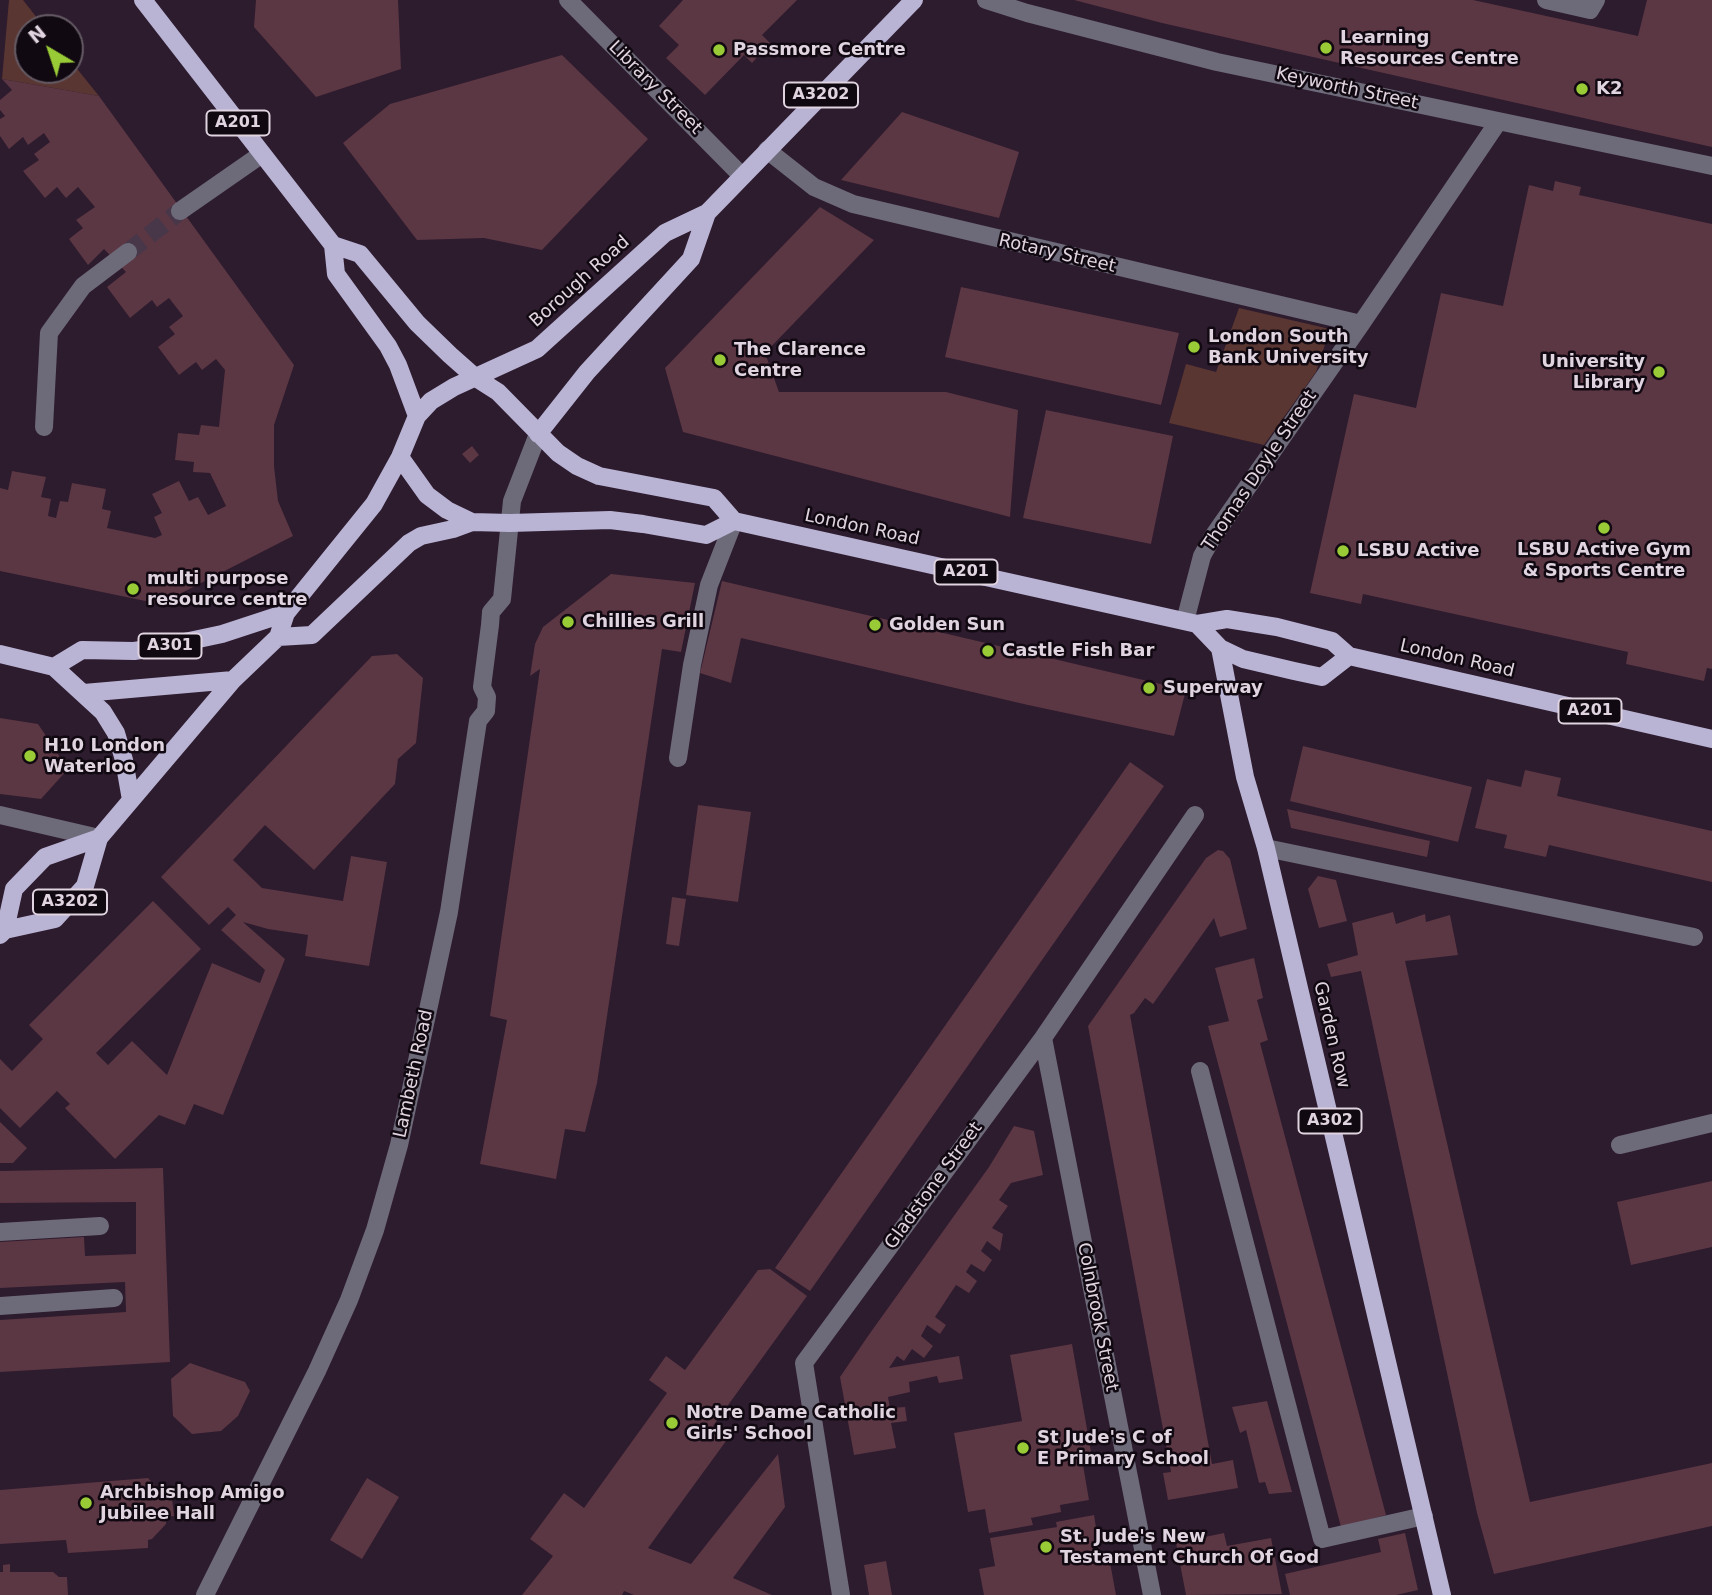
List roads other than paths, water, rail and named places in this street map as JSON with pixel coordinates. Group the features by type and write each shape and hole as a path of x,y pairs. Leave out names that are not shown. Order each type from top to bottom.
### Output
{"main road":[{"name":"A201","path":"143,0 333,245 336,274 388,346 417,416"},
{"name":"Borough Road","path":"477,378 537,349 666,233 707,213 914,0"},
{"name":"Borough Road","path":"538,434 587,372 691,259 707,213"},
{"name":"A201","path":"333,245 360,254 417,323 477,378 498,392 538,434 576,466 599,476 714,498 734,522"},
{"name":"A3202","path":"3,932 55,919 86,886 99,838 233,680 278,637 286,613 374,504 400,457 417,416 431,401 454,387 477,378"},
{"path":"400,457 427,495 447,510 472,522"},
{"path":"278,637 312,635 408,544 421,536 472,522 610,520 706,535 734,522"},
{"name":"London Road","path":"734,522 1191,622 1227,618 1278,627 1332,641 1349,656 1712,739"},
{"name":"A301","path":"54,667 82,650 134,651 161,647 222,634 286,613"},
{"path":"1191,622 1220,648 1243,659 1322,677 1349,656"},
{"name":"Garden Row","path":"1220,648 1245,777 1265,848 1442,1595"},
{"path":"0,654 54,667 103,712 116,733 131,800"},
{"path":"84,693 233,680"},
{"path":"3,932 15,888 46,857 99,838"}],"street":[{"name":"Library Street","path":"568,0 742,176"},
{"name":"Keyworth Street","path":"986,0 1217,62 1712,166"},
{"path":"1546,0 1590,9 1596,0"},
{"name":"Thomas Doyle Street","path":"1191,622 1202,556 1212,538 1498,122"},
{"name":"Rotary Street","path":"767,150 814,187 853,204 1361,324"},
{"path":"180,211 262,154"},
{"path":"44,427 49,333 83,286 128,252"},
{"path":"510,523 512,501 538,434"},
{"path":"678,758 692,665 709,586 734,522"},
{"name":"Lambeth Road","path":"205,1595 317,1371 349,1300 376,1230 399,1145 449,912 478,721 486,711 487,696 482,687 491,612 502,598 510,523"},
{"path":"0,815 99,838"},
{"name":"Gladstone Street","path":"841,1595 804,1363 1043,1038 1195,815"},
{"path":"1265,848 1694,937"},
{"name":"Colnbrook Street","path":"1043,1038 1152,1595"},
{"path":"1200,1071 1322,1539 1424,1516"},
{"path":"1620,1145 1712,1123"},
{"path":"0,1232 100,1226"},
{"path":"0,1306 114,1298"}],"tunnel":[{"path":"128,252 180,211"}],"place":[{"name":"Learning Resources Centre","path":"1326,48"},
{"name":"Passmore Centre","path":"719,50"},
{"name":"K2","path":"1582,89"},
{"name":"London South Bank University","path":"1194,347"},
{"name":"The Clarence Centre","path":"720,360"},
{"name":"University Library","path":"1659,372"},
{"name":"LSBU Active Gym & Sports Centre","path":"1604,528"},
{"name":"LSBU Active","path":"1343,551"},
{"name":"multi purpose resource centre","path":"133,589"},
{"name":"Chillies Grill","path":"568,622"},
{"name":"Golden Sun","path":"875,625"},
{"name":"Castle Fish Bar","path":"988,651"},
{"name":"Superway","path":"1149,688"},
{"name":"H10 London Waterloo","path":"30,756"},
{"name":"Notre Dame Catholic Girls' School","path":"672,1423"},
{"name":"St Jude's C of E Primary School","path":"1023,1448"},
{"name":"Archbishop Amigo Jubilee Hall","path":"86,1503"},
{"name":"St. Jude's New Testament Church Of God","path":"1046,1547"}]}
